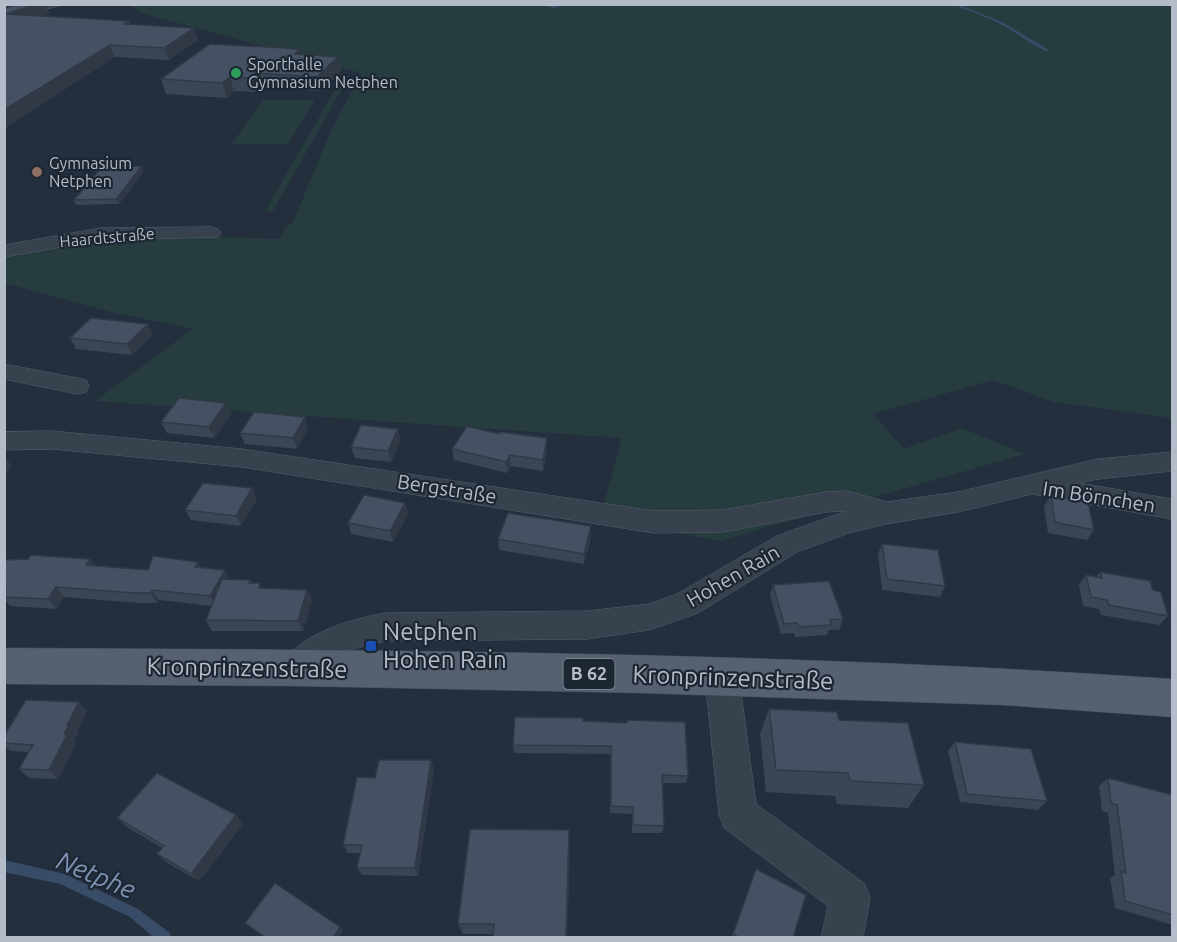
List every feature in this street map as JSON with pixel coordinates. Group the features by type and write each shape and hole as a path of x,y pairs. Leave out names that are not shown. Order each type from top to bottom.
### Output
{"main road":[{"name":"Kronprinzenstraße","path":"4,666 296,668 722,678 1003,686 1173,698"}],"street":[{"path":"4,16 60,4"},
{"name":"Haardtstraße","path":"4,251 100,234 211,233"},
{"path":"4,371 77,386"},
{"path":"4,380 36,376"},
{"name":"Bergstraße","path":"4,441 52,440 242,458 654,522 723,521 847,501 886,513"},
{"name":"Hohen Rain","path":"296,668 330,642 356,631 385,627 587,625 649,617 687,604 787,544 844,523 886,513 958,502 1025,484 1098,469 1173,462"},
{"name":"Im Börnchen","path":"1025,484 1173,509"},
{"path":"722,678 738,814 850,897 842,938"}],"green space":[{"path":"130,5 1172,5 1172,418 1054,402 993,380 873,414 904,449 962,428 1025,454 720,541 600,518 622,438 95,401 193,329 111,312 5,283 4,254 82,240 222,237 280,239 284,229 293,222 330,133 361,73 145,14"},
{"path":"343,76 349,76 273,211 265,211"},
{"path":"263,100 315,100 288,144 232,144"}],"building":[{"path":"20,4 37,4 6,14 129,21 124,24 194,28 164,48 110,45 4,110 4,8"},
{"path":"210,44 286,48 300,50 295,54 338,57 317,77 256,73 250,78 230,77 222,83 161,79"},
{"path":"142,166 116,199 74,200 102,167"},
{"path":"91,318 148,324 127,344 70,338"},
{"path":"179,398 226,403 209,427 161,422"},
{"path":"254,412 305,417 293,438 240,433"},
{"path":"361,425 398,429 388,451 351,447"},
{"path":"467,426 499,434 500,432 547,438 543,460 510,455 506,462 452,449"},
{"path":"203,483 252,488 236,516 185,510"},
{"path":"364,495 405,503 390,531 348,523"},
{"path":"1051,495 1088,502 1094,530 1055,522"},
{"path":"508,513 591,526 584,554 498,539"},
{"path":"882,544 938,550 945,586 887,579"},
{"path":"31,555 90,559 86,565 148,570 153,556 198,562 195,567 225,570 210,596 152,590 151,593 133,593 56,587 48,599 4,597 6,590 4,590 4,560 28,559"},
{"path":"1100,572 1150,581 1153,590 1161,592 1168,616 1109,605 1107,600 1091,597 1086,575 1102,578"},
{"path":"222,579 250,580 249,583 260,583 259,588 307,590 298,621 206,620"},
{"path":"829,581 843,619 830,620 831,625 799,627 797,623 784,624 773,585"},
{"path":"26,700 79,702 67,725 69,725 64,734 67,735 49,770 19,769 33,745 4,743 4,736"},
{"path":"769,709 837,712 839,720 908,723 924,785 850,781 848,773 776,770"},
{"path":"515,717 583,718 583,721 627,723 627,720 685,722 688,776 662,775 664,826 633,825 633,807 611,806 611,746 513,745"},
{"path":"955,742 1031,749 1047,801 967,794"},
{"path":"379,760 431,760 415,868 357,868 362,845 343,845 357,777 375,778"},
{"path":"157,773 236,815 191,874 157,854 164,846 117,818"},
{"path":"1108,778 1173,795 1173,915 1125,901 1121,871 1126,873 1117,805 1111,803"},
{"path":"470,829 569,830 566,938 493,938 494,924 458,924"},
{"path":"756,869 806,895 793,938 740,938 733,934"},
{"path":"275,883 340,927 333,938 266,938 245,923"}],"waterway":[{"path":"537,4 555,7 565,4"},
{"path":"960,6 1009,27 1047,50"},
{"name":"Netphe","path":"4,866 61,878 134,913 165,938"}],"place":[{"name":"Sporthalle Gymnasium Netphen","path":"236,73"},
{"name":"Gymnasium Netphen","path":"37,172"},
{"name":"Netphen Hohen Rain","path":"371,646"}]}
